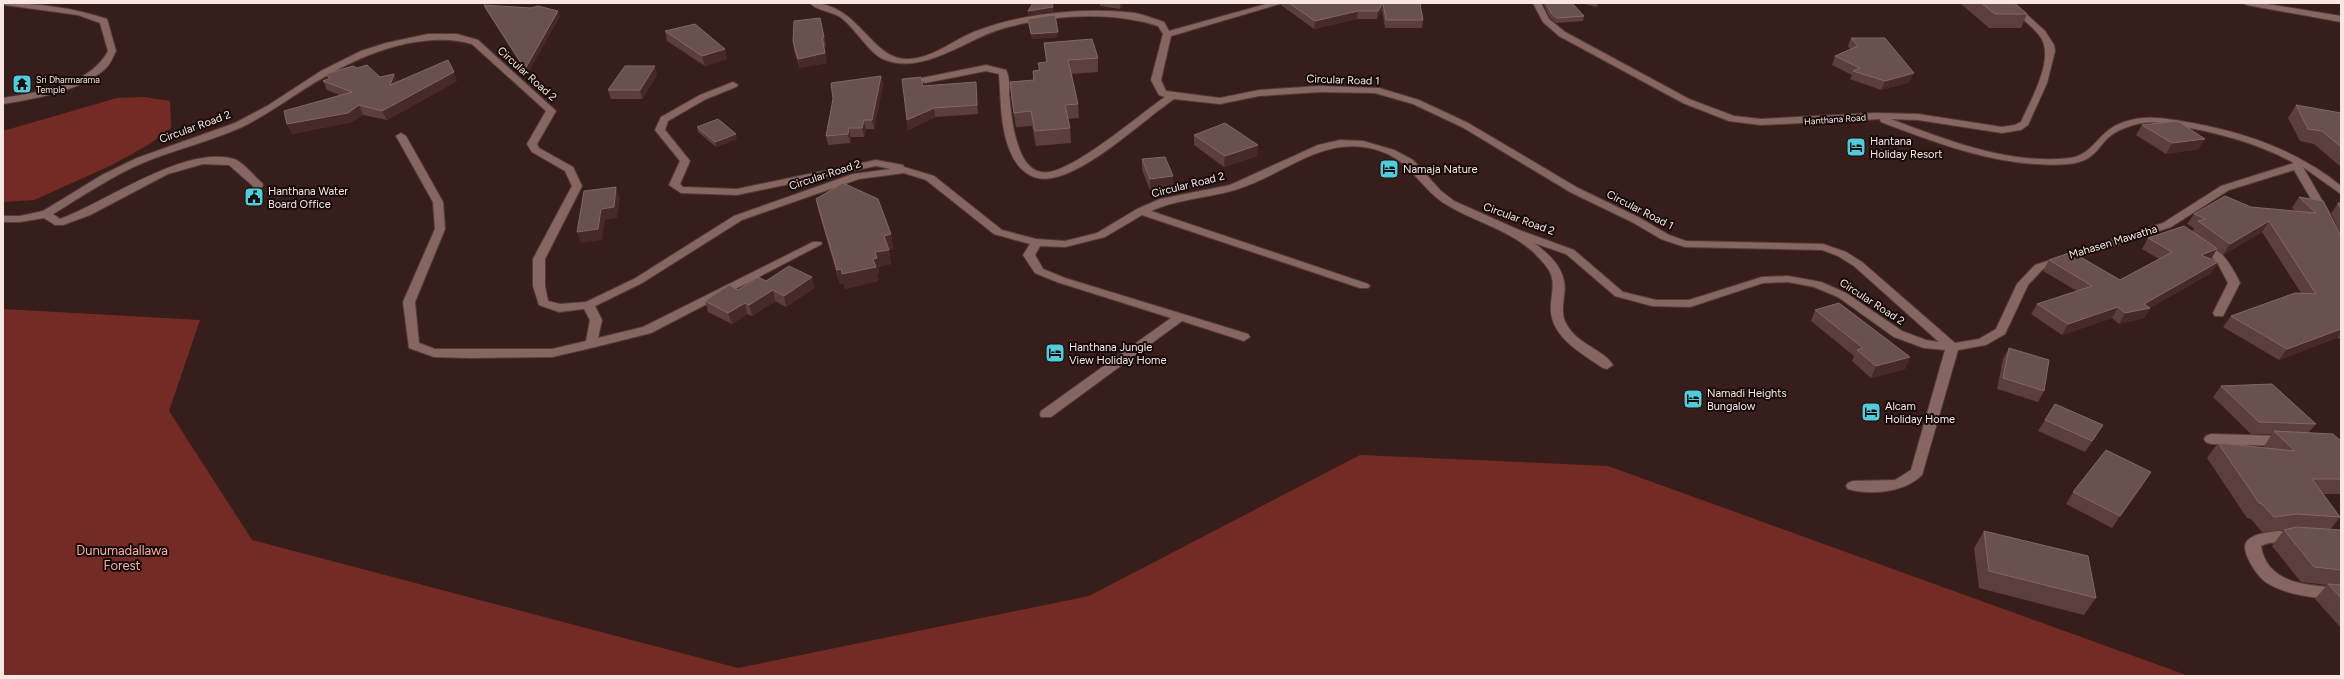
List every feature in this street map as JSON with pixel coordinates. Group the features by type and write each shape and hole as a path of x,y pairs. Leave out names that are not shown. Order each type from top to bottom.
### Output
{"street":[{"path":"3,101 23,98 74,83 102,69 112,51 104,21 79,13 4,3"},
{"path":"814,3 843,14 885,57 906,62 930,57 980,32 1008,24 1059,16 1094,13 1136,16 1161,24 1168,34 1156,80 1162,93 1172,96"},
{"path":"1168,34 1279,3"},
{"name":"Hanthana Road","path":"1537,3 1546,20 1562,34 1686,101 1732,119 1767,122 1875,116 1918,118 2002,130 2018,128 2025,123 2047,66 2050,45 2040,30 2009,3"},
{"path":"2247,3 2341,19"},
{"name":"Circular Road 2","path":"3,219 20,219 46,214 106,177 141,160 238,125 270,108 324,73 364,53 389,45 428,37 457,37 475,42 551,111 532,144 535,150 569,169 578,186 540,259 539,286 543,303 559,308 588,304 638,280 738,218 856,176 904,170 930,178 998,232 1036,242 1065,244 1101,235 1141,211 1164,202 1233,187 1321,147 1340,143 1363,144 1391,152 1409,162 1437,193 1450,204 1515,232 1570,252 1619,294 1656,304 1690,303 1762,280 1788,279 1817,284 1842,294 1898,334 1924,344 1952,347"},
{"path":"925,80 986,68 1003,72 1011,137 1020,162 1036,175 1052,175 1079,163 1172,96"},
{"path":"733,85 703,97 664,119 660,130 685,161 674,186 681,190 736,192 876,163 894,165 904,170"},
{"name":"Circular Road 1","path":"1172,96 1220,101 1259,93 1320,89 1376,90 1416,102 1465,126 1574,190 1636,220 1665,237 1685,244 1823,247 1842,254 1858,264 1952,347"},
{"path":"1875,116 1933,139 1982,152 2032,160 2070,161 2094,152 2114,129 2138,120 2162,121 2204,128 2258,141 2299,165 2327,178 2341,191"},
{"path":"401,136 438,202 440,229 409,302 413,344 434,353 552,353 647,330 817,244"},
{"path":"46,214 59,222 66,220 86,213 164,172 203,161 232,162 258,185"},
{"path":"2299,165 2328,221"},
{"name":"Mahasen Mawatha","path":"1952,347 1982,342 2001,331 2022,284 2039,267 2059,259 2167,225 2225,188 2299,165"},
{"path":"1141,211 1364,286"},
{"path":"2167,225 2180,232"},
{"path":"1515,232 1556,271 1560,283 1556,310 1562,327 1569,337 1606,365"},
{"path":"2193,239 2213,250 2227,266 2234,283 2219,313"},
{"path":"1036,242 1029,255 1039,271 1061,280 1244,337"},
{"path":"588,304 596,320 591,344"},
{"path":"1046,414 1180,317"},
{"path":"1853,486 1895,485 1910,481 1917,472 1950,360 1952,347"},
{"path":"2211,439 2295,442"},
{"path":"2312,538 2275,536 2262,538 2253,544 2253,558 2270,579 2299,590 2341,594"}],"green space":[{"path":"144,97 170,101 171,128 148,145 112,165 34,200 3,202 3,131 117,98"},
{"name":"Dunumadallawa Forest","path":"3,309 200,320 169,411 252,540 738,668 1089,596 1360,455 1608,466 2189,676 3,676"}],"building":[{"path":"1033,3 1052,3 1053,7 1028,11"},
{"path":"1289,3 1383,3 1378,11 1358,11 1315,21"},
{"path":"1383,3 1420,3 1423,20 1386,20"},
{"path":"1546,3 1572,3 1584,16 1557,18 1551,13"},
{"path":"1981,3 2014,3 2027,14 1995,14"},
{"path":"484,5 531,8 538,6 558,11 525,69"},
{"path":"1055,15 1058,32 1031,34 1028,19"},
{"path":"820,18 824,37 822,37 825,53 798,59 793,41 794,21"},
{"path":"695,24 725,49 702,56 665,31"},
{"path":"1851,38 1885,38 1914,73 1885,81 1853,71 1860,68 1835,56 1858,46"},
{"path":"1092,39 1098,58 1068,60 1078,104 1065,105 1070,128 1035,131 1031,111 1014,113 1010,82 1034,80 1033,71 1040,70 1038,63 1047,62 1044,43"},
{"path":"448,60 454,72 382,111 359,105 348,113 287,124 284,111 352,92 323,81 330,78 326,74 353,66 357,68 367,65 380,77 394,74 390,85"},
{"path":"625,66 655,66 640,90 608,90"},
{"path":"881,76 872,120 864,120 862,128 849,128 848,134 826,136 833,99 831,83"},
{"path":"921,77 923,86 976,82 977,105 934,108 907,120 902,79"},
{"path":"2296,105 2341,113 2341,147 2322,131 2308,129"},
{"path":"718,119 736,134 715,142 697,127"},
{"path":"2178,121 2205,139 2172,143 2142,125"},
{"path":"1225,123 1258,145 1225,156 1194,135"},
{"path":"1165,157 1173,176 1150,179 1142,159"},
{"path":"843,183 878,199 891,234 884,236 889,250 875,252 877,258 873,259 876,267 842,274 841,269 837,270 816,199"},
{"path":"616,187 614,207 601,209 598,229 577,232 584,191"},
{"path":"2225,196 2251,207 2316,213 2299,197 2323,201 2341,236 2341,329 2287,349 2231,316 2295,293 2316,294 2269,221 2230,244 2198,221 2206,219 2194,214"},
{"path":"2184,226 2217,249 2201,255 2218,262 2144,304 2150,308 2125,313 2118,307 2068,324 2037,304 2092,286 2049,260 2072,252 2120,280 2172,252 2148,238"},
{"path":"789,266 812,277 784,296 773,290 749,305 745,303 728,313 705,301 729,285 738,290 758,277 766,281"},
{"path":"1839,303 1910,357 1876,366 1857,350 1863,348 1815,310"},
{"path":"2009,348 2049,360 2044,391 2003,378"},
{"path":"2272,384 2316,424 2259,422 2221,386"},
{"path":"2055,404 2103,425 2092,441 2045,420"},
{"path":"2274,431 2333,434 2341,441 2341,479 2312,479 2340,517 2296,514 2274,517 2262,504 2259,503 2218,443 2295,451"},
{"path":"2106,450 2151,472 2120,516 2073,492"},
{"path":"2296,527 2341,530 2341,570 2314,567 2284,530"},
{"path":"1984,531 2088,556 2096,598 1989,571"},
{"path":"2328,584 2341,585 2341,598"}],"place":[{"name":"Sri Dharmarama Temple","path":"22,84"},
{"name":"Hantana Holiday Resort","path":"1856,147"},
{"name":"Namaja Nature","path":"1389,169"},
{"name":"Hanthana Water Board Office","path":"254,197"},
{"name":"Hanthana Jungle View Holiday Home","path":"1055,353"},
{"name":"Namadi Heights Bungalow","path":"1693,399"},
{"name":"Alcam Holiday Home","path":"1871,412"}]}
